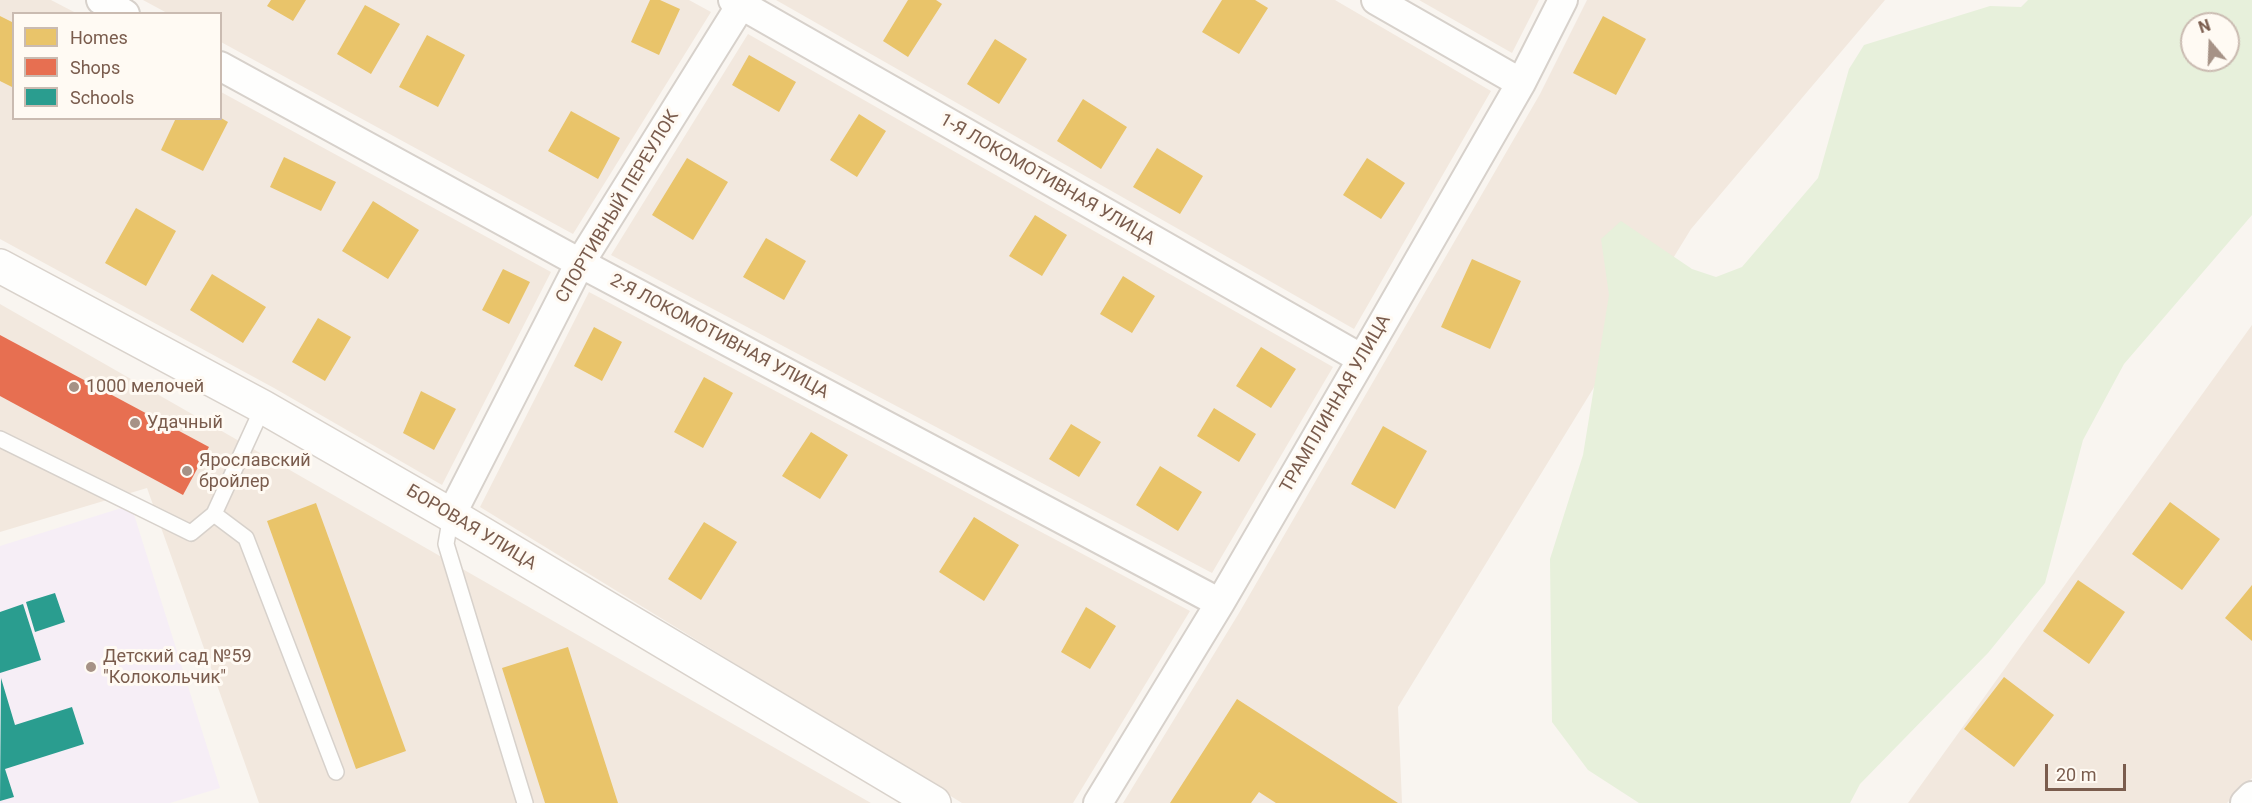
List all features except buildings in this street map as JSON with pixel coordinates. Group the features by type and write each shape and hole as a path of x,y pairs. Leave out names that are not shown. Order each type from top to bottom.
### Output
{"street":[{"path":"101,0 122,12"},
{"path":"1376,0 1521,83"},
{"name":"ТРАМПЛИННАЯ УЛИЦА","path":"1098,803 1220,603 1362,359 1521,83 1563,0"},
{"name":"СПОРТИВНЫЙ ПЕРЕУЛОК","path":"451,515 580,263 739,2"},
{"name":"1-Я ЛОКОМОТИВНАЯ УЛИЦА","path":"739,2 1362,359"},
{"name":"2-Я ЛОКОМОТИВНАЯ УЛИЦА","path":"222,67 580,263 1220,603"},
{"name":"БОРОВАЯ УЛИЦА","path":"0,266 263,407 451,515 934,803"},
{"path":"2245,803 2252,796"}],"lane":[{"path":"0,439 191,533 214,514 263,407"},
{"path":"214,514 246,538 336,772"},
{"path":"451,515 446,544 525,803"}],"shaded area":[{"path":"0,0 51,0 74,12 12,12 12,120 222,120 222,93 551,272 442,485 274,388 0,239"},
{"path":"143,0 689,0 711,12 573,234 222,43 222,12 165,12"},
{"path":"776,0 1335,0 1491,91 1354,329"},
{"path":"1419,0 1539,0 1512,53"},
{"path":"1587,0 1885,0 1691,229 1398,707 1402,803 1123,803 1239,613 1540,94"},
{"path":"748,34 1333,367 1212,573 611,255"},
{"path":"589,292 1190,611 1073,803 962,803 480,507"},
{"path":"0,304 871,803 259,803 147,488 0,532"},
{"path":"2252,325 2252,778 2227,803 1908,803"},
{"name":"Детский сад №59 \"Колокольчик\"","path":"131,505 220,788 170,803 0,803 0,546"}],"green space":[{"path":"2028,0 2252,0 2252,215 2124,364 2083,440 2045,583 1988,653 1860,784 1850,803 1639,803 1588,770 1552,722 1550,559 1583,455 1609,295 1601,239 1621,221 1692,269 1716,277 1742,267 1818,178 1849,69 1864,45 1990,6 2021,7"}],"place":[{"name":"1000 мелочей","path":"74,387"},
{"name":"Удачный","path":"135,423"},
{"name":"Ярославский бройлер","path":"187,471"},
{"name":"Детский сад №59 \"Колокольчик\"","path":"91,667"}]}
